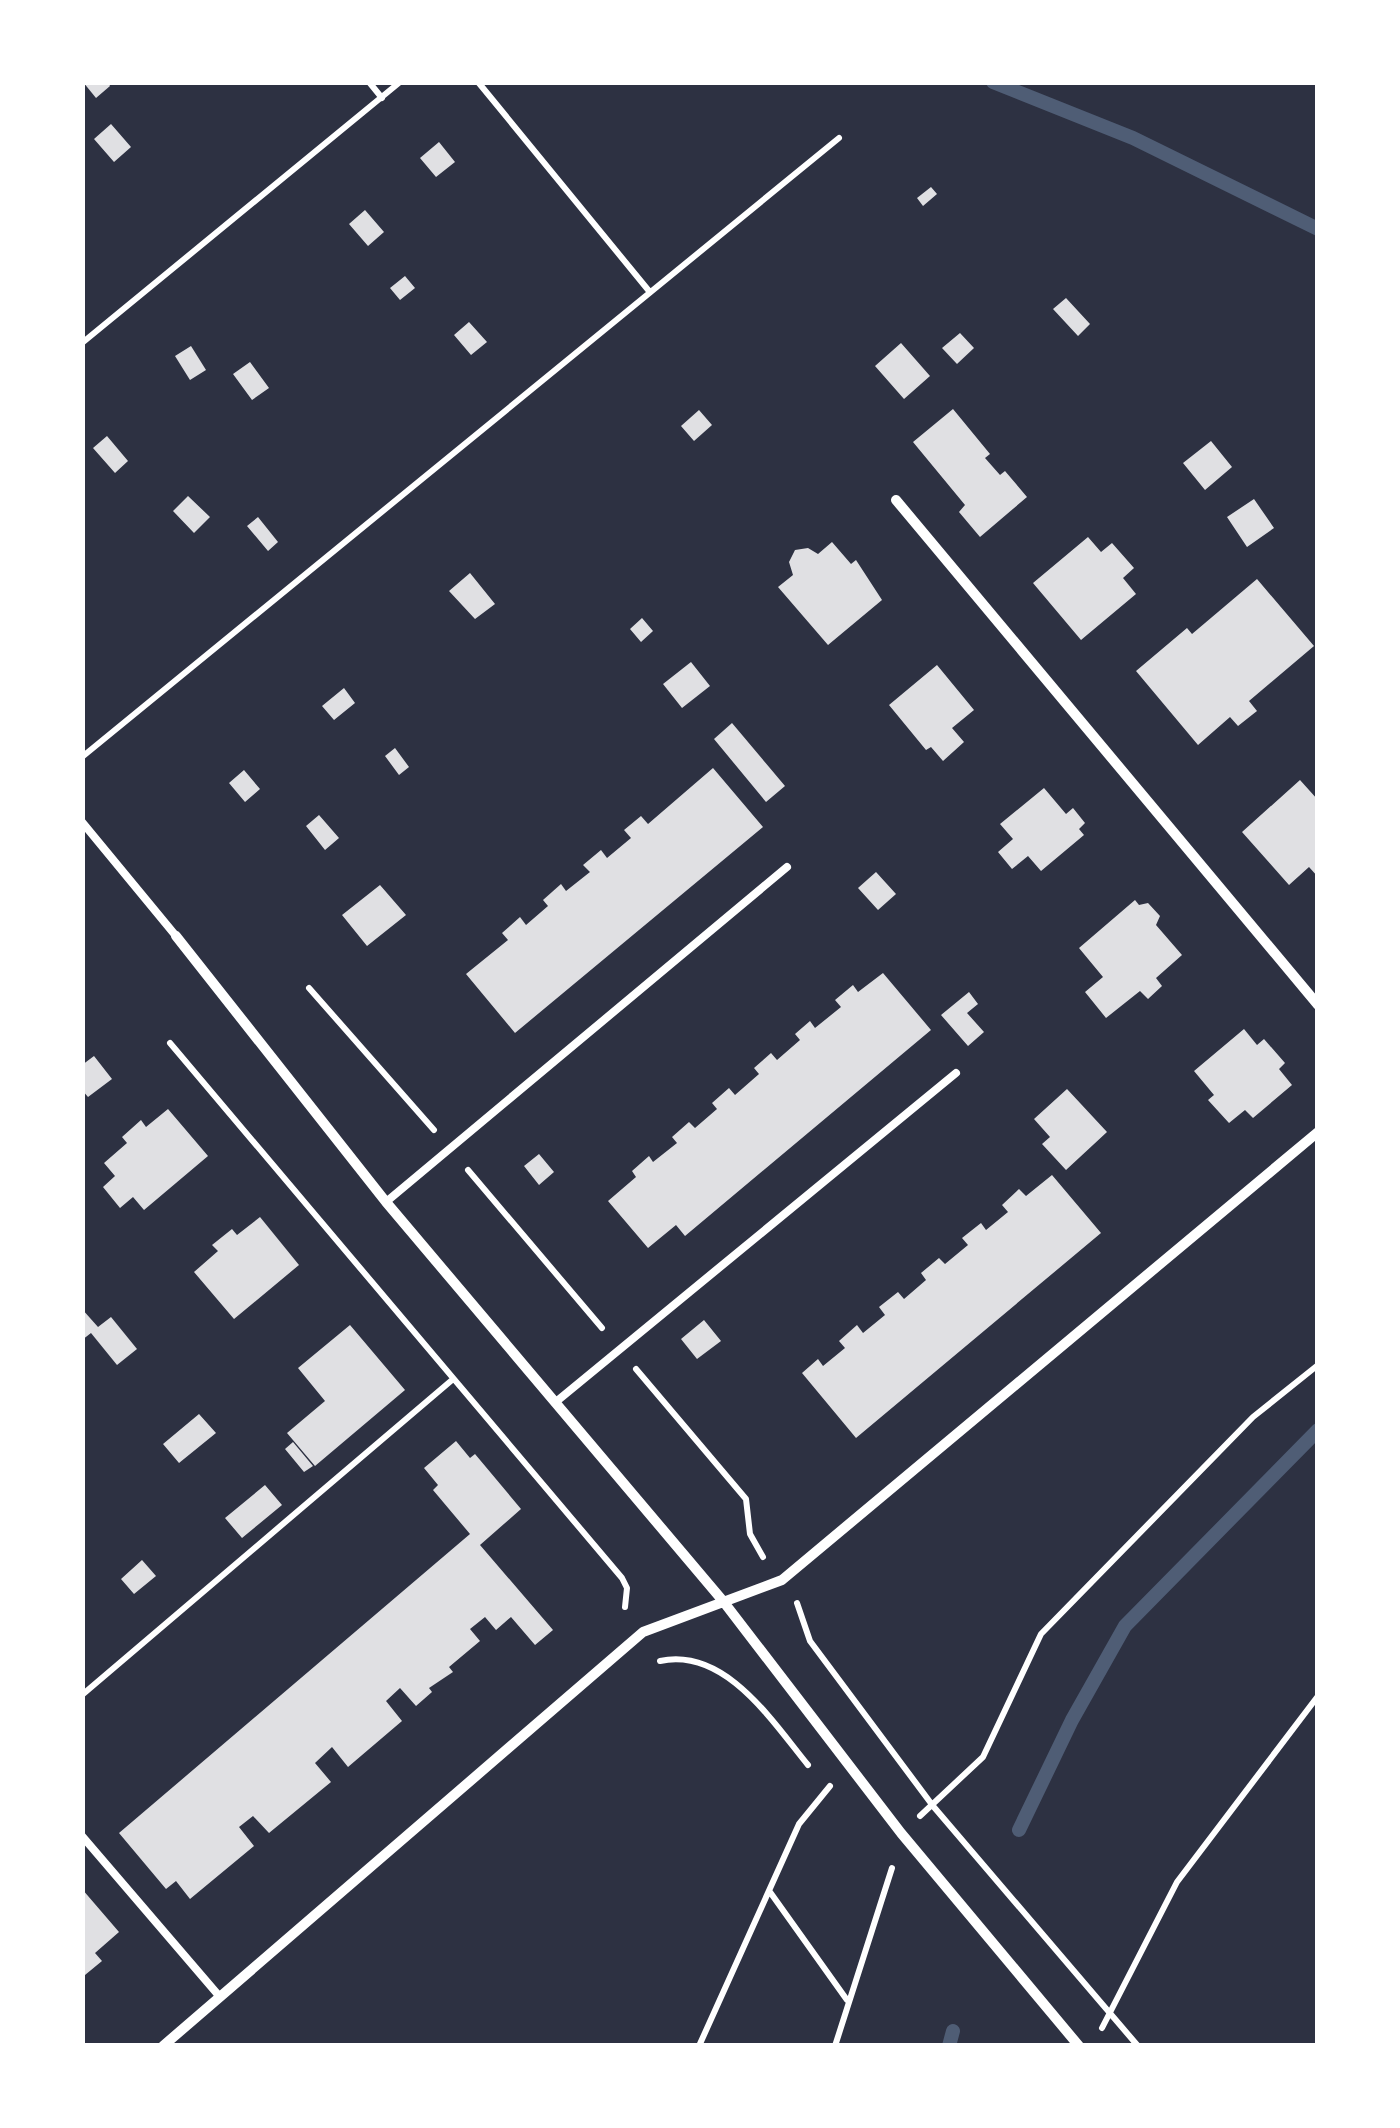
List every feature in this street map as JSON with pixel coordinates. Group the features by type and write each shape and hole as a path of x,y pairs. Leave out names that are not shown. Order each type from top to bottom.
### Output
{"street":[{"path":"896,500 1318,1005"},
{"path":"176,936 386,1202 723,1601 901,1833 1079,2046"},
{"path":"163,2046 644,1632 782,1580 1318,1132"}],"lane":[{"path":"82,822 176,936"},
{"path":"386,1202 788,868"},
{"path":"557,1401 956,1073"},
{"path":"82,1836 220,1997"}],"path":[{"path":"369,82 382,98"},
{"path":"82,343 400,82"},
{"path":"478,82 649,292"},
{"path":"82,758 839,138"},
{"path":"170,1043 622,1578 628,1600 612,1629 649,1668 662,1660 693,1659 735,1682 838,1802"},
{"path":"629,1361 746,1499 750,1534 759,1552"},
{"path":"835,2046 901,1833 983,1757 1042,1634 1252,1417 1318,1364"},
{"path":"82,1696 452,1380"},
{"path":"796,1602 810,1641 933,1806 1138,2046"},
{"path":"1096,2036 1112,2015 1177,1882 1318,1696"},
{"path":"699,2046 799,1824 826,1789 850,1769"},
{"path":"882,1854 904,1880"},
{"path":"770,1891 847,2000"}],"building":[{"path":"83,82 108,82 110,86 96,98"},
{"path":"111,124 131,147 114,162 94,139"},
{"path":"439,142 455,162 436,177 420,158"},
{"path":"931,187 937,194 923,206 917,198"},
{"path":"365,210 384,232 368,246 349,224"},
{"path":"405,276 415,288 400,300 390,288"},
{"path":"1066,298 1090,324 1078,336 1053,309"},
{"path":"469,322 487,342 471,355 454,335"},
{"path":"960,333 974,348 957,364 942,348"},
{"path":"901,343 930,376 904,399 875,366"},
{"path":"191,346 206,370 190,380 175,356"},
{"path":"250,362 269,388 252,400 233,374"},
{"path":"953,409 990,454 985,458 1000,475 1005,471 1027,497 980,537 959,512 965,505 913,442"},
{"path":"699,410 712,425 694,441 681,426"},
{"path":"107,436 128,461 115,473 93,448"},
{"path":"1211,441 1232,467 1205,490 1183,463"},
{"path":"188,496 210,517 194,533 173,511"},
{"path":"1254,499 1274,528 1247,547 1227,517"},
{"path":"258,517 278,542 268,551 247,526"},
{"path":"1088,537 1101,552 1112,543 1134,568 1123,578 1136,594 1081,640 1033,583"},
{"path":"832,542 851,564 856,560 882,600 828,645 778,587 793,575 789,562 795,550 808,548 818,554"},
{"path":"470,573 495,604 475,619 449,591"},
{"path":"1257,579 1314,646 1249,701 1257,711 1238,726 1230,717 1198,745 1136,671 1187,628 1192,634"},
{"path":"642,618 653,631 641,642 630,629"},
{"path":"691,662 710,686 682,708 663,684"},
{"path":"937,665 974,710 952,728 964,742 943,761 931,747 926,750 889,705"},
{"path":"344,688 355,703 334,720 322,706"},
{"path":"732,723 785,786 766,802 714,739"},
{"path":"395,748 409,767 399,775 385,756"},
{"path":"713,768 763,827 515,1033 466,974 508,940 502,933 520,917 526,925 548,906 543,900 561,884 566,891 590,872 583,865 601,850 607,858 631,838 624,830 641,816 648,824"},
{"path":"244,770 260,789 245,802 229,783"},
{"path":"1300,780 1318,800 1318,877 1309,867 1289,885 1242,832"},
{"path":"1044,788 1066,814 1073,808 1085,823 1079,829 1084,835 1041,871 1028,856 1012,869 998,852 1013,839 1000,824"},
{"path":"319,815 339,838 325,850 306,826"},
{"path":"876,872 896,894 878,910 858,888"},
{"path":"380,885 406,915 367,946 342,915"},
{"path":"1135,900 1139,905 1148,903 1160,916 1156,925 1182,955 1156,978 1162,986 1148,999 1140,991 1106,1018 1085,992 1103,977 1079,948"},
{"path":"883,973 931,1030 685,1236 676,1225 648,1248 608,1201 636,1177 632,1171 649,1156 653,1162 677,1143 672,1137 689,1122 695,1128 717,1109 712,1103 729,1088 735,1095 759,1074 754,1068 771,1053 777,1060 800,1040 795,1034 810,1021 815,1028 841,1007 835,1000 853,985 858,992"},
{"path":"969,992 978,1004 967,1013 984,1032 968,1046 941,1015"},
{"path":"1244,1029 1257,1045 1264,1039 1285,1063 1279,1069 1292,1085 1253,1118 1245,1110 1229,1123 1208,1100 1214,1095 1194,1071"},
{"path":"94,1056 112,1079 88,1097 82,1090 82,1065"},
{"path":"1067,1089 1107,1132 1066,1170 1042,1144 1050,1137 1034,1119"},
{"path":"168,1109 208,1156 144,1210 133,1197 120,1208 103,1187 115,1176 104,1163 127,1143 122,1137 141,1120 146,1127"},
{"path":"539,1154 554,1172 539,1185 524,1166"},
{"path":"1052,1175 1101,1233 856,1438 802,1373 818,1359 823,1366 845,1348 839,1341 857,1325 863,1333 885,1315 879,1307 898,1292 904,1299 926,1280 921,1273 939,1258 945,1264 968,1245 962,1238 981,1223 986,1230 1008,1212 1002,1205 1019,1189 1026,1196"},
{"path":"260,1217 299,1265 234,1319 194,1272 218,1251 212,1245 232,1229 237,1235"},
{"path":"82,1309 98,1327 111,1317 137,1349 117,1365 91,1333 82,1340"},
{"path":"704,1320 721,1341 697,1359 681,1339"},
{"path":"350,1325 405,1390 315,1466 287,1433 325,1401 298,1368"},
{"path":"199,1414 216,1433 179,1463 163,1444"},
{"path":"456,1441 470,1458 475,1454 521,1509 480,1545 553,1630 535,1645 511,1617 496,1630 485,1617 470,1629 480,1641 449,1667 453,1672 429,1688 432,1692 416,1706 400,1688 386,1701 402,1721 348,1767 332,1747 315,1763 331,1782 269,1833 253,1816 239,1827 254,1846 190,1899 176,1881 166,1889 119,1833 470,1534 433,1490 438,1485 424,1468"},
{"path":"293,1442 313,1466 304,1472 285,1449"},
{"path":"265,1485 282,1505 242,1538 225,1518"},
{"path":"142,1560 156,1576 134,1594 121,1579"},
{"path":"82,1889 119,1932 95,1953 102,1961 85,1975"}],"waterway":[{"path":"993,82 1133,138 1318,229"},
{"path":"1019,1830 1072,1720 1125,1626 1318,1430"},
{"path":"949,2046 953,2031"}]}
